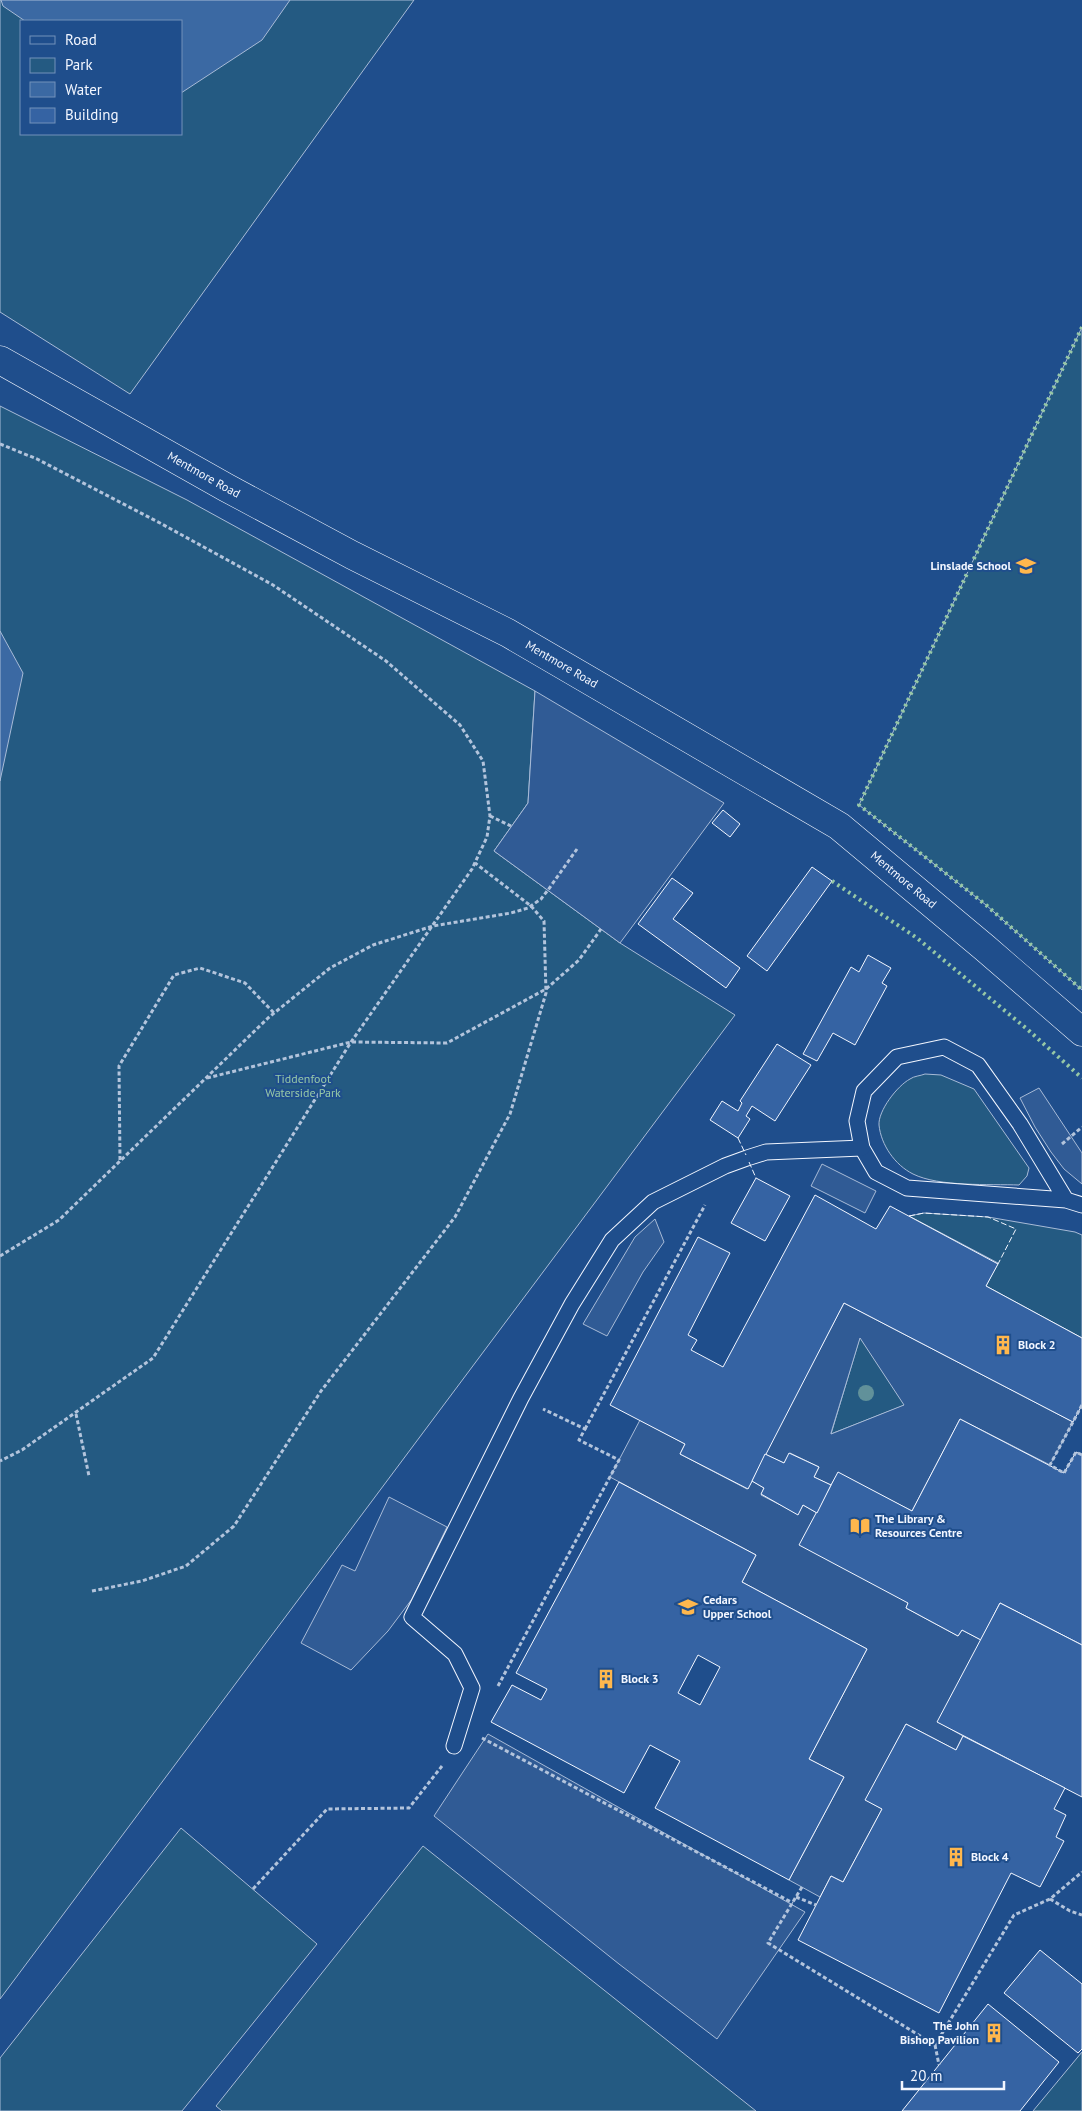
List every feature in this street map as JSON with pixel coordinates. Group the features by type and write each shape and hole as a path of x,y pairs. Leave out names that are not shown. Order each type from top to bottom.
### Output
{"street":[{"name":"Mentmore Road","path":"0,360 227,488 352,555 508,633 839,826 1082,1032"}],"lane":[{"path":"1066,1200 1020,1124 978,1065 944,1047 897,1057 864,1091 857,1121 862,1148 876,1172 907,1188 1066,1200 1082,1204"},
{"path":"454,1746 472,1688 455,1654 412,1617 521,1398 572,1304 612,1240 653,1202 725,1166 766,1152 862,1148"}],"path":[{"path":"0,444 37,459 273,585 386,661 460,725 483,761 490,816 487,837 475,863 351,1042 153,1358 76,1414 22,1450 0,1461"},
{"path":"490,816 511,826"},
{"path":"0,1256 59,1220 274,1013 330,968 373,945 432,926 511,913 531,906 548,890 578,849"},
{"path":"92,1591 142,1581 186,1566 234,1526 322,1391 455,1217 510,1114 546,988 544,921 531,906 475,863"},
{"path":"206,1078 351,1042 447,1042 546,988 579,960 601,929"},
{"path":"120,1161 119,1066 174,975 200,968 245,982 274,1013"},
{"path":"1058,1147 1082,1127"},
{"path":"496,1689 619,1460 579,1440 708,1198"},
{"path":"521,1398 584,1429"},
{"path":"1082,1404 1050,1465 1064,1473 1076,1452 1082,1455"},
{"path":"76,1414 89,1476"},
{"path":"482,1737 793,1903"},
{"path":"253,1889 327,1810 409,1808 443,1765"},
{"path":"939,2065 935,2045 1014,1915 1050,1899 1082,1872"},
{"path":"802,1887 768,1943 935,2045"},
{"path":"796,1898 816,1905"},
{"path":"1050,1899 1070,1911 1082,1915"}],"green space":[{"path":"0,0 414,0 130,394 0,312"},
{"name":"Linslade School","path":"1082,327 1082,990 986,905 859,805"},
{"name":"Tiddenfoot Waterside Park","path":"0,406 187,500 535,691 528,803 494,851 620,943 735,1015 0,1999"},
{"path":"925,1074 941,1075 974,1089 1029,1168 1027,1176 1019,1185 965,1184 936,1181 913,1174 895,1160 886,1147 880,1132 879,1125 882,1113 889,1099 905,1082"},
{"path":"924,1213 988,1217 1075,1232 1082,1235 1082,1338 986,1286 998,1263 909,1216"},
{"path":"860,1337 905,1405 831,1434"},
{"path":"181,1828 317,1944 182,2111 0,2111 0,2058"},
{"path":"423,1846 756,2111 222,2111 216,2106"},
{"path":"1082,2052 1082,2111 1033,2111"}],"shaded area":[{"path":"535,691 724,803 620,943 494,851 528,803"},
{"path":"1039,1088 1082,1153 1082,1184 1064,1169 1051,1152 1020,1098"},
{"path":"822,1164 876,1191 865,1213 811,1186"},
{"path":"655,1219 664,1242 643,1272 607,1336 583,1324 635,1237"},
{"path":"844,1303 1073,1422 1050,1465 960,1419 912,1511 838,1473 831,1485 814,1477 819,1467 790,1453 784,1463 765,1454","holes":["860,1338 904,1405 831,1434"]},
{"path":"640,1420 685,1444 680,1454 747,1489 752,1481 764,1488 761,1495 798,1514 803,1505 817,1513 908,1603 906,1608 958,1636 962,1630 981,1640 938,1722 963,1736 956,1750 906,1724 866,1800 882,1809 843,1882 831,1876 820,1897 789,1880 844,1777 809,1759 867,1649 742,1582 756,1555 610,1477"},
{"path":"389,1497 447,1527 412,1599 388,1631 351,1670 301,1643 342,1565 355,1571"},
{"path":"488,1734 805,1912 717,2039 619,1964 434,1816"}],"water":[{"path":"1,0 290,0 262,40 182,92 182,20 24,20 3,6"},
{"path":"0,631 23,673 0,781"}],"building":[{"path":"723,810 740,824 730,837 712,823"},
{"path":"812,867 832,881 767,971 747,956"},
{"path":"672,878 693,893 673,919 740,968 726,988 638,924"},
{"path":"868,955 891,968 882,983 887,986 855,1045 833,1033 817,1061 803,1054 851,967 859,972"},
{"path":"777,1044 811,1065 775,1121 752,1106 746,1116 750,1119 738,1138 710,1120 722,1101 738,1111 742,1103 740,1101"},
{"path":"756,1178 790,1196 765,1241 731,1223"},
{"name":"Block 2","path":"815,1195 876,1229 890,1206 998,1264 986,1286 1082,1338 1082,1405 1073,1422 844,1303 748,1489 680,1454 685,1444 610,1405 698,1237 730,1253 688,1335 697,1340 691,1350 723,1367"},
{"path":"960,1419 1064,1473 1076,1452 1082,1455 1082,1645 1000,1603 981,1640 962,1630 958,1636 906,1608 908,1603 799,1545 838,1472 912,1511"},
{"path":"789,1453 819,1467 814,1477 831,1485 817,1513 803,1505 798,1515 761,1494 764,1488 752,1481 765,1454 784,1463"},
{"name":"Block 3","path":"619,1482 756,1555 742,1582 867,1649 809,1759 844,1777 789,1880 655,1808 680,1761 650,1745 624,1793 491,1722 512,1685 541,1700 547,1689 516,1673","holes":["698,1655 720,1667 700,1705 678,1693"]},
{"path":"1000,1603 1082,1645 1082,1797 937,1722"},
{"name":"Block 4","path":"906,1724 956,1750 963,1736 1065,1788 1054,1809 1066,1815 1056,1837 1064,1841 1040,1887 1011,1873 939,2013 798,1940 831,1876 843,1882 882,1809 865,1800"},
{"path":"1040,1950 1082,1984 1082,2049 1078,2053 1004,1993"},
{"name":"The John Bishop Pavilion","path":"988,2004 1059,2062 1020,2111 902,2111"}],"hedge":[{"path":"1082,327 859,805 986,905 1082,990"},
{"path":"832,881 917,938 1027,1029 1082,1078"}],"fence":[{"path":"738,1138 746,1155"},
{"path":"749,1162 756,1178"},
{"path":"909,1216 924,1213 988,1217 1016,1229 998,1264"}],"place":[{"name":"Linslade School","path":"1026,566"},
{"name":"Block 2","path":"1003,1345"},
{"name":"The Library & Resources Centre","path":"860,1526"},
{"name":"Cedars Upper School","path":"688,1607"},
{"name":"Block 3","path":"606,1679"},
{"name":"Block 4","path":"956,1857"},
{"name":"The John Bishop Pavilion","path":"994,2033"}]}
